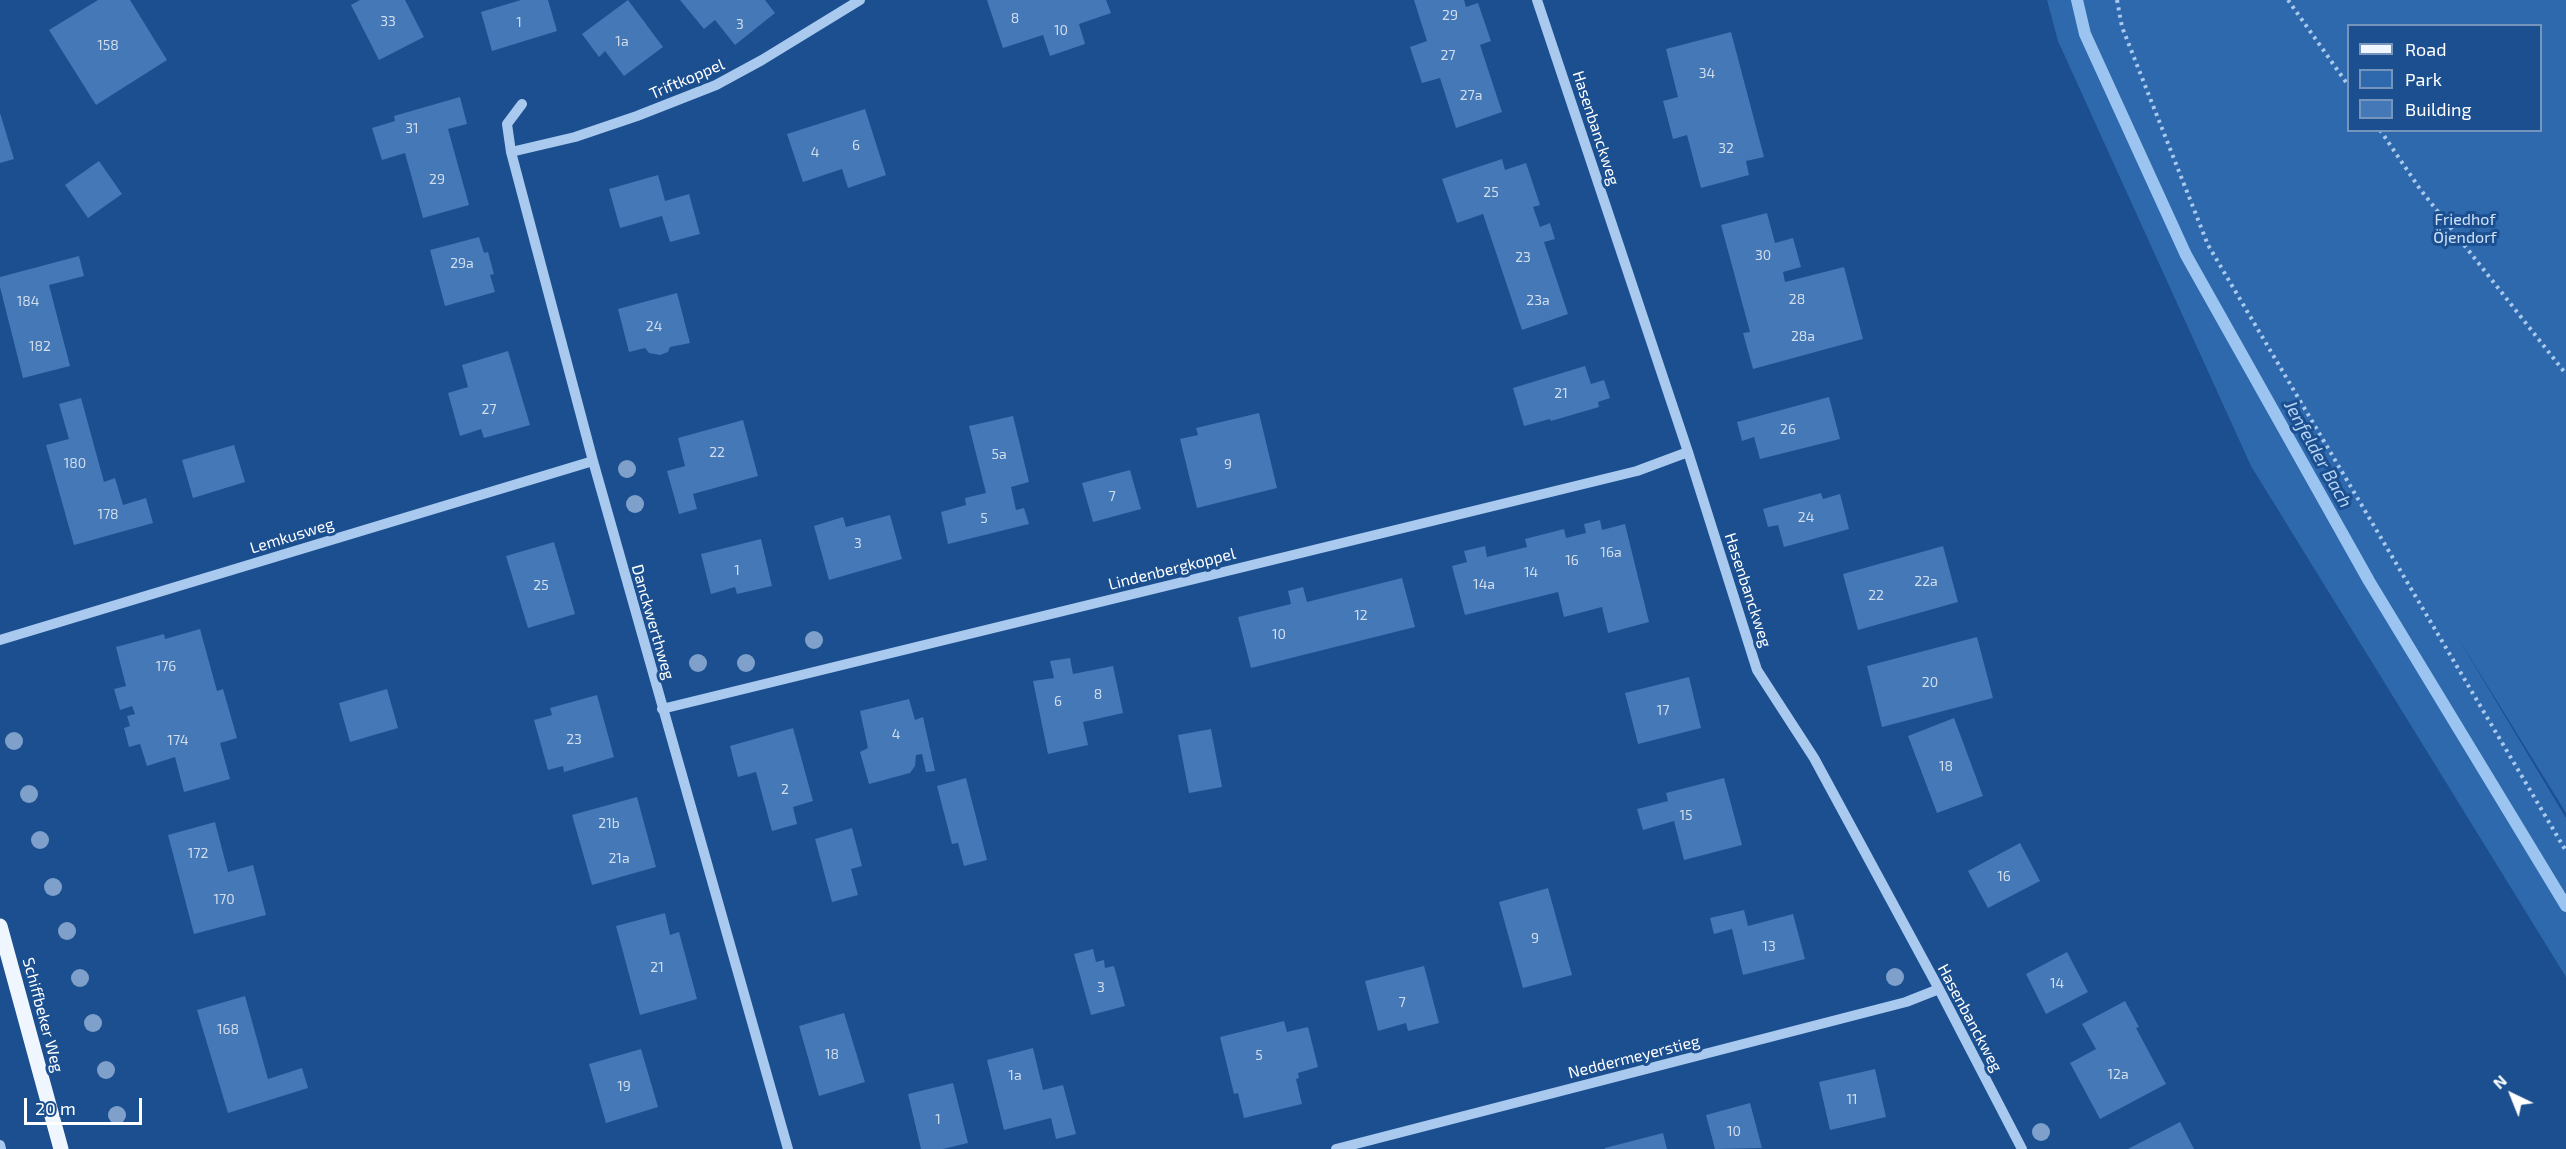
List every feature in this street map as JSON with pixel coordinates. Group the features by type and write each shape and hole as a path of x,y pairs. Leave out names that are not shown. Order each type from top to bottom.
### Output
{"main road":[{"name":"Schiffbeker Weg","path":"0,926 61,1149"}],"street":[{"name":"Triftkoppel","path":"512,152 575,137 716,85 762,60 860,0"},
{"name":"Hasenbanckweg","path":"1537,0 1688,452 1757,670 1814,759 1939,989 2022,1149"},
{"name":"Danckwerthweg","path":"522,104 507,124 512,152 593,461 788,1149"},
{"name":"Lindenbergkoppel","path":"662,709 1637,471 1688,452"},
{"name":"Lemkusweg","path":"0,640 593,461"},
{"name":"Neddermeyerstieg","path":"1336,1149 1906,1002 1939,989"}],"path":[{"path":"2117,0 2122,27 2208,245 2566,850"},
{"path":"2288,0 2347,82"},
{"path":"2381,132 2420,189 2566,374"}],"green space":[{"name":"Friedhof Öjendorf","path":"2047,0 2566,0 2566,813 2455,633 2566,818 2566,977 2251,466 2058,41"}],"building":[{"path":"98,0 130,0 167,60 96,105 49,30"},
{"path":"360,0 405,0 424,37 379,60 351,5"},
{"path":"521,0 548,0 557,31 492,51 481,12"},
{"path":"628,0 663,47 624,76 605,51 599,57 582,34"},
{"path":"680,0 765,0 775,13 735,45 715,20 704,29"},
{"path":"987,0 1106,0 1111,13 1079,24 1085,44 1050,56 1043,35 1003,48"},
{"path":"1414,0 1464,0 1466,7 1478,3 1491,41 1480,45 1502,112 1456,128 1440,78 1422,83 1410,47 1427,41"},
{"path":"1731,32 1764,157 1746,161 1749,175 1701,188 1687,135 1673,139 1663,101 1678,97 1666,49"},
{"path":"460,97 467,124 448,129 469,205 423,218 405,153 382,160 372,128 395,121 394,116"},
{"path":"865,109 886,175 848,188 842,169 803,182 787,134"},
{"path":"0,113 14,159 0,163"},
{"path":"1502,159 1505,170 1526,163 1540,205 1533,207 1540,227 1550,223 1555,239 1544,242 1568,314 1522,330 1483,214 1457,223 1442,179"},
{"path":"99,161 122,194 88,218 65,185"},
{"path":"658,175 665,201 689,194 700,234 670,242 662,216 620,228 609,189"},
{"path":"1767,213 1775,243 1793,238 1801,267 1783,272 1785,282 1844,267 1863,339 1753,369 1743,333 1750,332 1721,225"},
{"path":"479,237 484,253 488,252 494,274 490,275 495,292 445,306 430,250"},
{"path":"79,256 84,276 49,285 70,366 23,378 0,287 0,277"},
{"path":"677,293 690,343 670,347 668,352 660,355 649,353 645,348 629,352 618,309"},
{"path":"508,351 530,425 484,438 481,429 460,436 448,393 468,387 462,365"},
{"path":"1585,366 1591,384 1604,380 1610,398 1598,402 1599,407 1524,426 1513,388"},
{"path":"1829,397 1840,439 1760,459 1754,437 1742,441 1737,422"},
{"path":"81,398 104,482 115,478 123,505 146,498 153,523 74,545 46,445 69,439 59,404"},
{"path":"1259,413 1277,488 1197,508 1180,439 1198,435 1196,428"},
{"path":"1013,416 1029,482 1011,487 1016,510 1024,508 1029,524 948,544 941,512 966,505 965,498 986,493 969,426"},
{"path":"743,420 758,476 693,494 697,509 679,514 667,471 685,466 678,438"},
{"path":"234,445 245,482 193,498 182,460"},
{"path":"1130,470 1141,509 1093,522 1082,483"},
{"path":"1821,493 1823,499 1840,494 1849,529 1784,547 1778,525 1768,527 1763,509"},
{"path":"890,515 902,559 829,580 814,526 843,517 846,527"},
{"path":"1600,520 1602,530 1625,524 1649,622 1608,633 1602,607 1564,617 1558,592 1465,615 1452,566 1467,562 1464,551 1485,546 1487,557 1527,547 1525,539 1564,529 1566,538 1586,533 1584,524"},
{"path":"761,539 772,586 737,594 735,587 711,594 701,554"},
{"path":"554,542 575,614 528,628 506,556"},
{"path":"1943,546 1958,602 1858,630 1843,574"},
{"path":"1402,578 1415,627 1251,668 1238,617 1291,604 1288,591 1303,587 1307,602"},
{"path":"200,629 217,691 223,689 237,738 220,743 230,779 184,792 175,757 147,766 140,744 129,747 124,728 130,726 127,716 135,714 132,706 120,710 114,689 126,686 116,647 164,634 165,639"},
{"path":"1977,637 1993,698 1882,727 1867,666"},
{"path":"1070,658 1073,674 1113,666 1123,713 1083,722 1088,745 1048,754 1033,681 1054,678 1050,661"},
{"path":"1689,677 1701,728 1638,744 1625,693"},
{"path":"387,689 398,728 350,742 339,703"},
{"path":"597,695 614,757 564,772 563,766 548,770 534,720 552,715 550,708"},
{"path":"909,699 915,720 923,717 935,771 926,772 922,754 916,755 915,766 910,773 869,784 860,752 868,748 860,711"},
{"path":"1954,718 1983,796 1937,813 1908,736"},
{"path":"793,728 813,801 793,807 797,824 772,831 756,772 738,777 730,746"},
{"path":"1211,729 1222,787 1189,793 1178,735"},
{"path":"966,778 987,860 964,866 958,843 952,844 937,786"},
{"path":"1724,778 1742,845 1684,860 1674,821 1643,830 1637,809 1668,801 1666,793"},
{"path":"637,797 656,867 592,885 572,815"},
{"path":"215,822 228,872 253,865 266,915 194,934 168,835"},
{"path":"852,828 862,866 851,869 858,895 832,902 815,839"},
{"path":"2020,843 2040,881 1988,908 1968,871"},
{"path":"1548,888 1572,975 1523,988 1499,902"},
{"path":"1744,910 1748,926 1793,914 1805,959 1743,975 1732,929 1714,934 1710,918"},
{"path":"665,913 670,935 679,932 697,999 640,1015 616,926"},
{"path":"1093,949 1096,962 1104,960 1105,968 1114,966 1125,1006 1091,1015 1074,954"},
{"path":"2067,952 2088,992 2046,1014 2026,974"},
{"path":"1424,966 1439,1023 1408,1031 1406,1023 1378,1031 1365,981"},
{"path":"245,996 268,1079 302,1068 308,1088 228,1113 197,1010"},
{"path":"2125,1001 2139,1027 2136,1028 2166,1084 2100,1119 2070,1063 2096,1049 2082,1024"},
{"path":"844,1013 865,1082 819,1096 799,1026"},
{"path":"1284,1021 1287,1032 1308,1027 1318,1067 1298,1073 1299,1078 1296,1079 1302,1104 1244,1118 1238,1093 1234,1094 1220,1037"},
{"path":"1033,1048 1043,1090 1063,1085 1076,1134 1056,1139 1051,1118 1004,1130 987,1060"},
{"path":"641,1049 658,1107 606,1123 589,1064"},
{"path":"1875,1069 1886,1117 1830,1130 1819,1082"},
{"path":"953,1083 968,1143 943,1149 921,1149 908,1094"},
{"path":"1750,1103 1762,1148 1715,1149 1706,1115"},
{"path":"2180,1122 2194,1149 2128,1149"},
{"path":"1663,1133 1667,1149 1605,1149 1605,1148"}],"waterway":[{"name":"Jenfelder Bach","path":"2077,0 2085,34 2186,255 2369,581 2566,906"}]}
